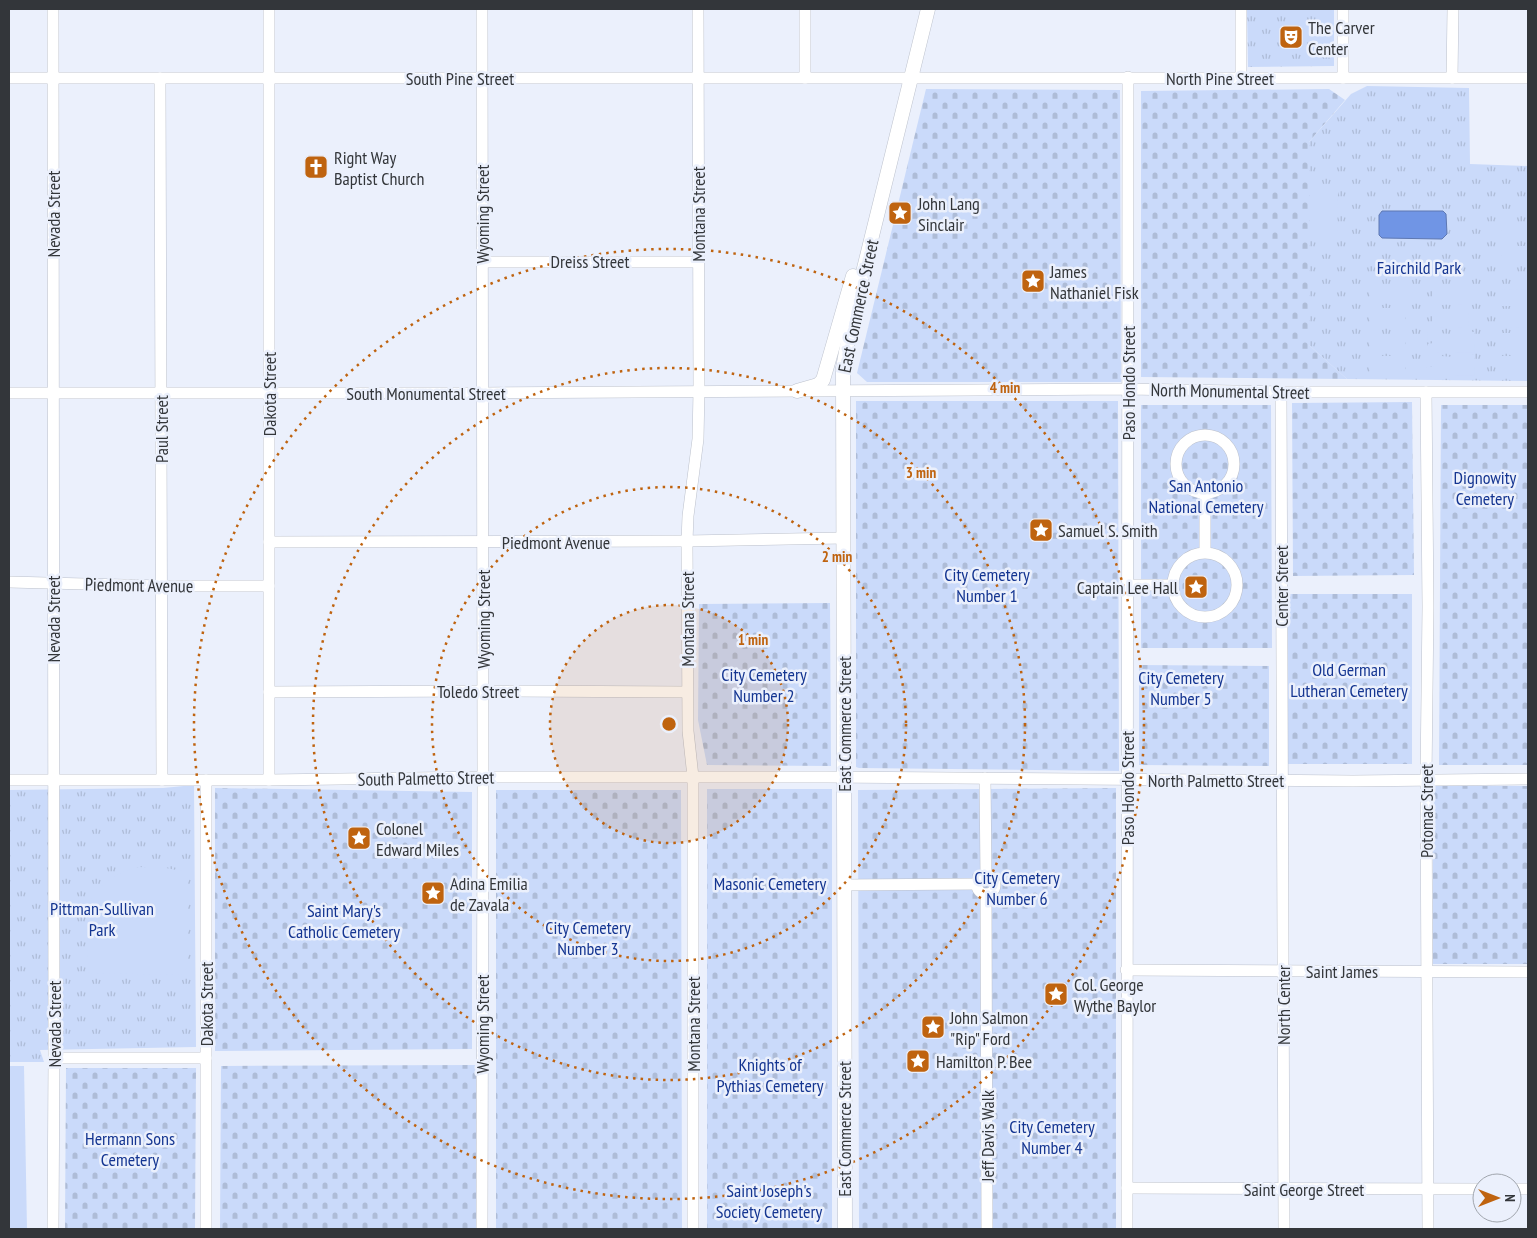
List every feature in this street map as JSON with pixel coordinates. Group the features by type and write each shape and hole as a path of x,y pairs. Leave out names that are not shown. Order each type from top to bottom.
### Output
{"main road":[{"name":"East Commerce Street","path":"845,1229 843,368 846,342 928,9"},
{"name":"East Commerce Street","path":"797,391 818,385 823,380 858,259 875,223"}],"street":[{"name":"Nevada Street","path":"53,9 53,1229"},
{"name":"Dakota Street","path":"269,9 270,780"},
{"name":"Wyoming Street","path":"482,9 484,777 482,1229"},
{"name":"Montana Street","path":"692,1229 692,777 687,692 687,541 688,516 698,439 699,391 698,9"},
{"path":"805,9 805,78"},
{"path":"1240,78 1241,9"},
{"path":"1343,9 1343,78"},
{"path":"1452,78 1453,9"},
{"name":"South Pine Street","path":"9,78 911,77"},
{"name":"North Pine Street","path":"911,77 1528,78"},
{"name":"Paso Hondo Street","path":"1127,1229 1128,77"},
{"name":"Paul Street","path":"160,78 162,780"},
{"name":"Dreiss Street","path":"482,262 698,262"},
{"name":"North Monumental Street","path":"842,391 1129,389 1281,392 1528,392"},
{"name":"South Monumental Street","path":"9,393 842,391"},
{"name":"Center Street","path":"1281,392 1282,780"},
{"name":"Potomac Street","path":"1426,392 1428,1229"},
{"path":"1212,435 1228,445 1234,463 1233,472 1223,487 1215,492 1206,493 1188,488 1182,482 1176,465 1177,456 1187,441 1194,437 1212,435"},
{"path":"1206,493 1206,552"},
{"name":"Piedmont Avenue","path":"269,542 687,541 843,538"},
{"path":"1206,552 1224,558 1231,566 1236,575 1236,593 1228,608 1213,616 1196,616 1182,608 1177,601 1173,585 1177,568 1182,562 1197,553 1206,552"},
{"name":"Piedmont Avenue","path":"9,582 162,586 269,586"},
{"path":"1128,585 1173,585"},
{"name":"Toledo Street","path":"270,692 687,692"},
{"name":"North Palmetto Street","path":"844,777 1282,780 1528,779"},
{"name":"South Palmetto Street","path":"9,780 844,777"},
{"path":"985,778 986,876"},
{"name":"Dakota Street","path":"206,780 206,1229"},
{"name":"North Center","path":"1282,780 1284,1229"},
{"path":"986,876 994,879 996,885 992,892 986,894 981,892 977,884 980,878 986,876"},
{"path":"843,885 977,884"},
{"name":"Jeff Davis Walk","path":"986,894 988,1229"},
{"name":"Saint James","path":"1126,970 1528,972"},
{"path":"54,1058 206,1058"},
{"name":"Saint George Street","path":"1127,1188 1472,1189"}],"green space":[{"name":"The Carver Center","path":"1247,9 1334,9 1334,66 1248,67"},
{"name":"Fairchild Park","path":"1367,86 1469,88 1470,164 1528,166 1528,381 1347,379 1309,345 1309,142 1351,94"},
{"path":"926,89 1120,90 1121,382 867,382 857,373"},
{"path":"1329,89 1345,100 1309,142 1309,345 1347,379 1141,377 1141,91"},
{"path":"1310,191 1338,191 1337,238 1310,238"},
{"path":"1502,225 1528,225 1528,241 1502,241"},
{"path":"1502,246 1528,246 1528,263 1502,263"},
{"path":"1370,287 1406,287 1406,303 1370,303"},
{"path":"1433,288 1469,288 1469,304 1433,305"},
{"path":"1528,289 1528,306 1502,306 1502,290"},
{"path":"1370,308 1405,308 1405,324 1370,324"},
{"path":"1433,311 1468,311 1469,327 1433,328"},
{"path":"1502,311 1528,311 1528,327 1502,328"},
{"path":"1428,332 1448,334 1474,332 1474,341 1469,341 1469,344 1475,344 1474,353 1455,352 1454,350 1448,350 1448,353 1428,352 1428,344 1433,343 1433,341 1427,341"},
{"path":"1502,333 1528,333 1528,350 1502,350"},
{"path":"1370,335 1405,335 1405,351 1370,351"},
{"path":"1428,355 1454,357 1454,355 1474,355 1474,364 1469,364 1469,367 1475,367 1474,376 1455,375 1454,373 1427,375 1427,367 1434,366 1433,364 1428,364"},
{"path":"1370,356 1405,356 1405,373 1370,373"},
{"path":"1502,356 1528,356 1528,372 1502,372"},
{"name":"City Cemetery Number 1","path":"856,401 1118,401 1119,771 856,767"},
{"path":"1412,402 1414,575 1293,576 1292,403"},
{"name":"San Antonio National Cemetery","path":"1141,405 1271,405 1272,648 1141,648"},
{"name":"Dignowity Cemetery","path":"1441,405 1528,405 1528,765 1439,765"},
{"name":"Old German Lutheran Cemetery","path":"1286,594 1412,594 1412,764 1286,764"},
{"name":"City Cemetery Number 2","path":"830,603 831,766 707,765 698,720 699,604"},
{"name":"City Cemetery Number 5","path":"1139,665 1269,666 1269,766 1139,765"},
{"name":"Pittman-Sullivan Park","path":"194,785 196,1047 40,1050 44,1062 9,1062 9,790 163,788"},
{"path":"1433,786 1528,786 1528,964 1433,964"},
{"name":"Saint Mary's Catholic Cemetery","path":"215,788 472,792 472,1049 215,1051"},
{"path":"1116,788 1116,1229 859,1229 858,790"},
{"path":"707,789 832,789 832,1229 707,1229"},
{"name":"City Cemetery Number 3","path":"496,790 681,790 682,1229 496,1229"},
{"path":"139,867 166,868 187,872 187,968 181,975 89,973 87,920 92,898 102,885 109,880"},
{"path":"476,1065 476,1229 220,1229 221,1066"},
{"path":"9,1066 24,1066 27,1229 9,1229"},
{"name":"Hermann Sons Cemetery","path":"66,1068 196,1068 195,1229 65,1229"}],"water":[{"path":"1382,211 1443,211 1446,214 1447,234 1442,239 1382,238 1379,235 1379,215"}],"place":[{"name":"The Carver Center","path":"1291,37"},
{"name":"Right Way Baptist Church","path":"316,167"},
{"name":"John Lang Sinclair","path":"900,213"},
{"name":"James Nathaniel Fisk","path":"1033,281"},
{"name":"Samuel S. Smith","path":"1041,530"},
{"name":"Captain Lee Hall","path":"1196,587"},
{"name":"Colonel Edward Miles","path":"359,838"},
{"name":"Adina Emilia de Zavala","path":"433,893"},
{"name":"Col. George Wythe Baylor","path":"1056,994"},
{"name":"John Salmon \"Rip\" Ford","path":"933,1027"},
{"name":"Hamilton P. Bee","path":"918,1061"}],"park label":[{"name":"Masonic Cemetery","path":"770,883"},
{"name":"City Cemetery Number 6","path":"1017,888"},
{"name":"Knights of Pythias Cemetery","path":"770,1074"},
{"name":"City Cemetery Number 4","path":"1052,1136"},
{"name":"Saint Joseph's Society Cemetery","path":"769,1200"}]}
